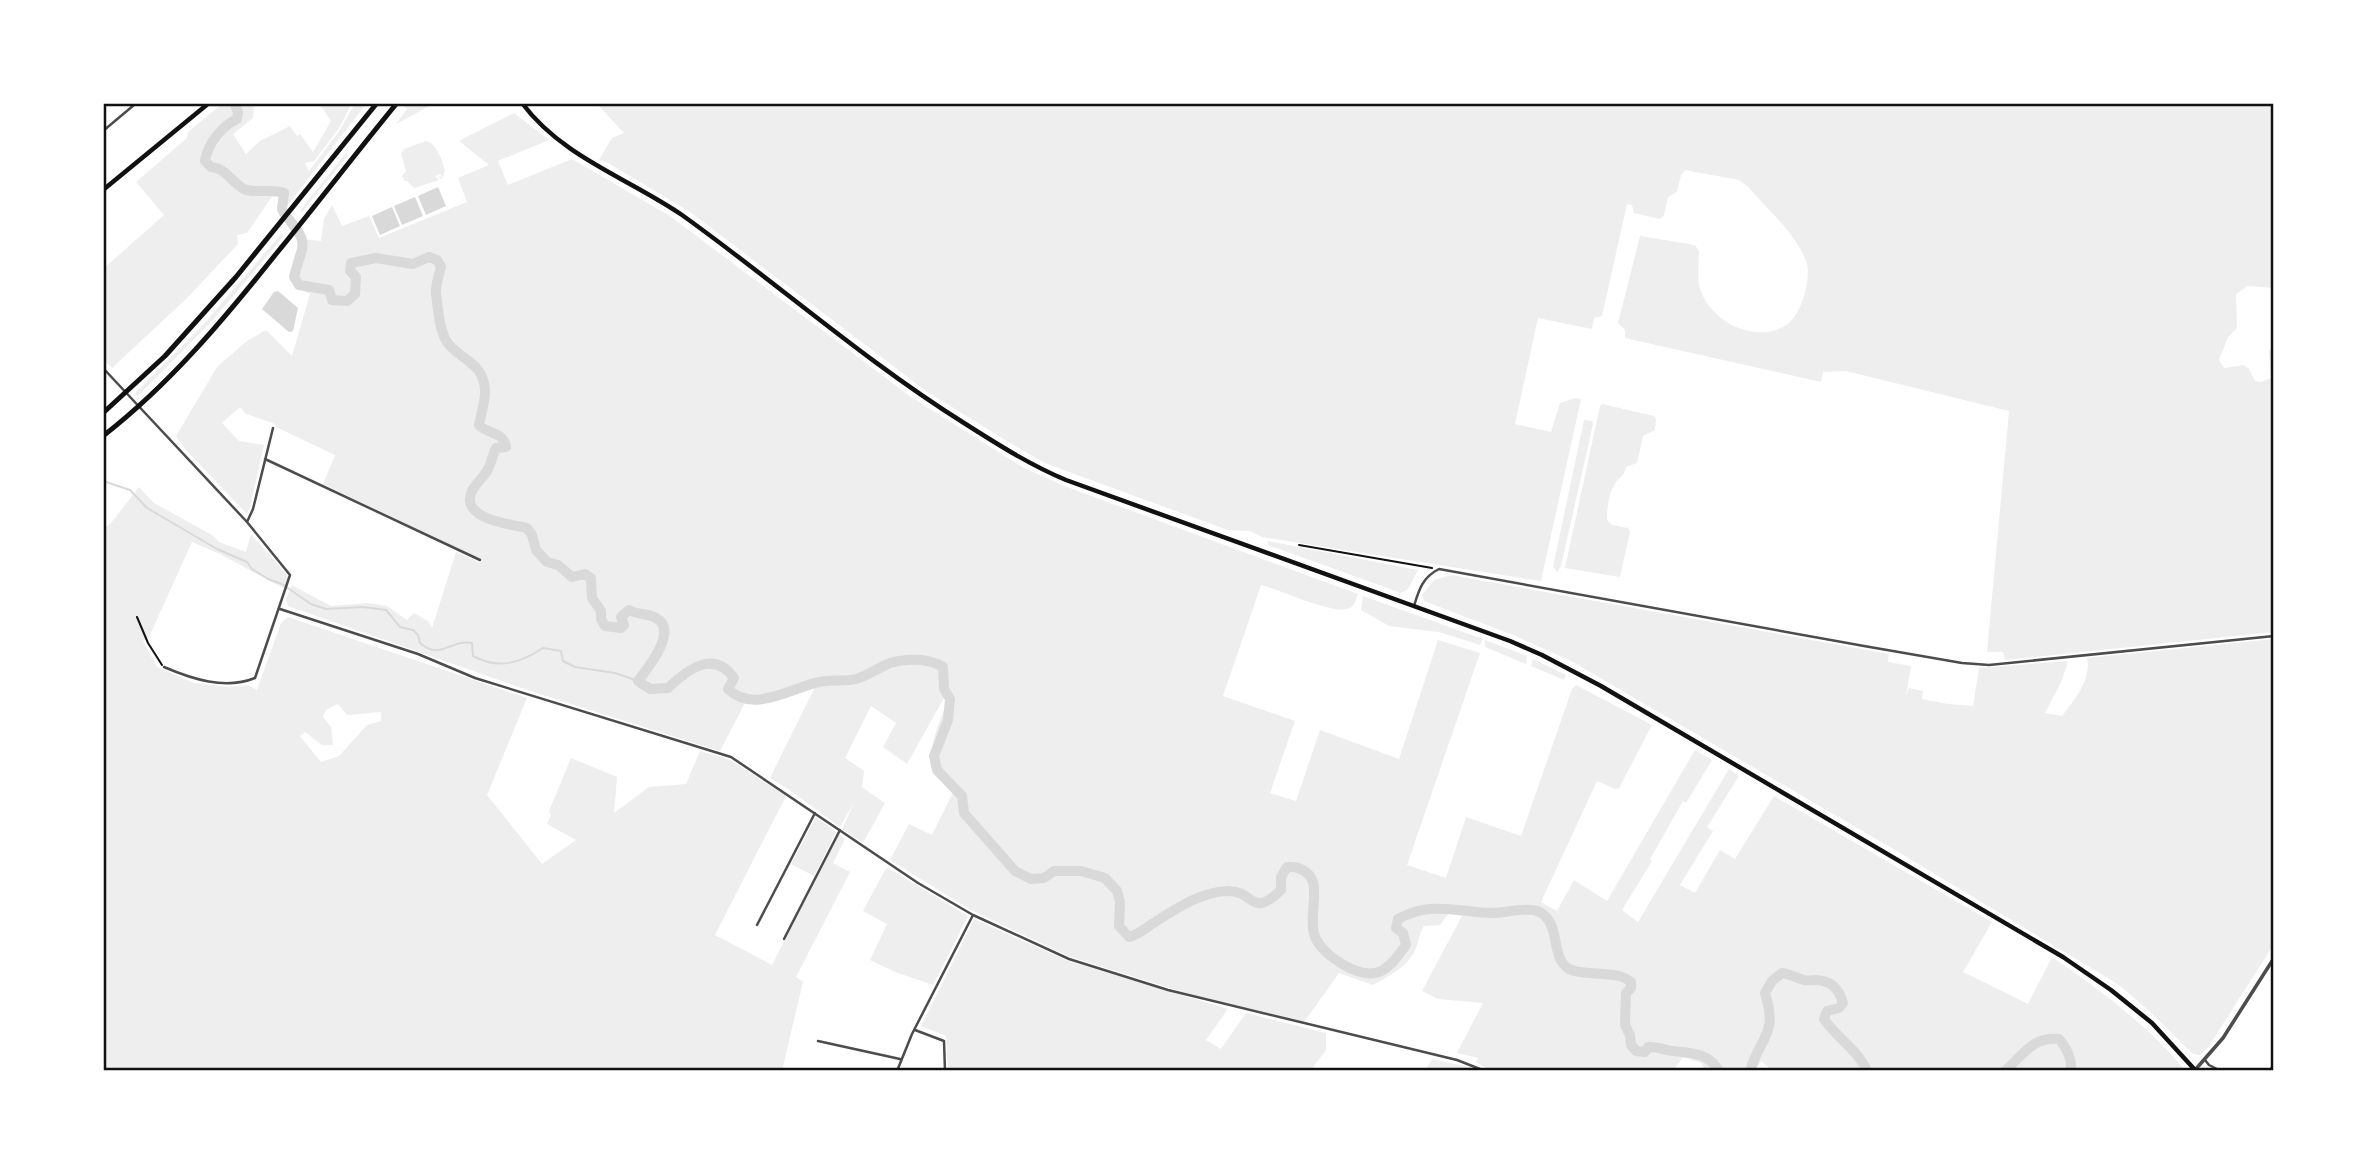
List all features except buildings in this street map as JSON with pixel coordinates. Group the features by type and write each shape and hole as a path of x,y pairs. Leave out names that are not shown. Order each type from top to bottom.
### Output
{"highway":[{"path":"103,413 182,338 276,230 377,103"},
{"path":"103,436 153,393 196,350 285,244 397,103"}],"main road":[{"path":"103,191 209,103"},
{"path":"522,103 545,128 577,154 678,213 917,393 1012,454 1075,483 1531,650 1582,676 2052,950 2111,989 2152,1023 2196,1070"}],"street":[{"path":"103,131 134,104"},
{"path":"103,368 247,522 279,558 290,575 290,582 255,678 237,683 210,682 192,679 164,667"},
{"path":"247,522 253,509 273,428"},
{"path":"265,459 480,561"},
{"path":"1414,606 1423,581 1439,569 1979,665 2035,662 2274,636"},
{"path":"280,609 398,647 475,678 731,757 918,883 973,915 1069,959 1168,990 1457,1060 1485,1071"},
{"path":"757,925 816,813"},
{"path":"784,939 840,830"},
{"path":"897,1071 900,1059 973,915"},
{"path":"2196,1070 2223,1038 2274,958"},
{"path":"915,1030 944,1041 945,1071"},
{"path":"818,1041 900,1059"},
{"path":"2205,1060 2208,1065 2221,1071"},
{"path":"2270,1071 2274,1063"}],"path":[{"path":"1299,545 1439,569"},
{"path":"137,617 148,643 164,667"}],"shaded area":[{"path":"223,103 254,103 253,118 233,134 246,154 260,141 290,126 297,136 300,134 313,152 331,121 319,103 352,103 339,128 314,161 305,163 309,171 340,130 355,103 367,103 287,206 287,189 278,188 247,233 237,235 238,244 187,298 112,368 103,359 103,269 164,215 136,182"},
{"path":"404,103 435,103 396,124 407,109"},
{"path":"596,103 690,103 692,106 699,103 2274,103 2274,288 2248,286 2236,294 2237,328 2228,337 2219,360 2224,368 2244,365 2255,381 2261,382 2271,378 2269,350 2274,349 2274,632 2005,660 2003,652 1987,652 2009,411 1846,371 1823,372 1821,382 1625,338 1625,330 1618,323 1640,236 1695,245 1699,251 1698,279 1702,294 1716,314 1736,327 1748,331 1771,331 1783,327 1794,317 1805,292 1808,276 1803,253 1790,233 1739,180 1685,170 1677,192 1668,197 1664,215 1660,219 1634,213 1632,205 1627,204 1602,316 1594,318 1592,329 1538,318 1515,424 1551,432 1560,403 1575,398 1581,399 1541,581 1262,537 1250,531 1228,530 1045,463 926,391 690,212 599,160 612,138 624,133"},
{"path":"514,113 549,140 498,161 508,185 572,159 670,216 911,397 1024,468 1067,487 1358,594 1352,607 1332,608 1261,585 1223,696 1295,721 1270,793 1296,801 1320,730 1399,759 1438,640 1480,653 1407,865 1446,878 1466,817 1521,836 1572,689 1576,685 1652,725 1619,788 1615,789 1597,781 1541,902 1557,911 1574,880 1607,901 1695,750 1712,760 1686,803 1683,801 1650,859 1652,861 1622,910 1638,922 1729,769 1739,776 1707,827 1713,831 1680,885 1695,893 1720,850 1735,859 1774,796 1992,922 1963,972 2028,1004 2052,957 2123,1009 2186,1071 1773,1071 1761,1061 1755,1071 1705,1071 1701,1063 1683,1057 1673,1071 1492,1071 1476,1062 1478,1058 1457,1053 1483,1003 1438,999 1422,991 1462,916 1449,913 1440,925 1424,926 1409,960 1373,985 1339,973 1304,1022 1186,993 1068,956 971,910 890,860 909,824 932,835 954,790 940,779 932,761 933,741 947,702 945,696 907,764 883,747 896,723 871,706 845,758 864,771 862,787 885,803 863,843 842,829 855,801 840,827 770,778 816,685 755,704 745,703 720,751 530,691 288,606 286,599 292,585 331,606 368,603 387,606 407,620 414,613 429,622 432,628 456,552 481,563 482,560 323,484 335,455 276,427 273,423 246,414 240,407 222,423 239,441 264,445 247,514 176,436 217,367 247,341 266,330 292,356 310,294 301,289 292,277 293,263 301,239 321,241 324,219 332,205 342,226 369,216 379,238 467,202 458,178 489,165 459,141"},
{"path":"426,141 436,149 445,171 440,179 440,174 435,176 439,180 414,188 402,176 406,171 401,154 404,149"},
{"path":"346,153 348,155 302,212 300,211 306,203"},
{"path":"438,187 446,206 426,215 418,196"},
{"path":"415,197 423,216 402,225 394,206"},
{"path":"392,207 400,226 380,235 372,216"},
{"path":"282,233 279,242 212,321 138,396 135,393 202,326"},
{"path":"278,291 298,308 293,331 289,332 262,309 274,292"},
{"path":"1602,404 1654,416 1656,419 1655,430 1643,436 1637,463 1626,467 1614,485 1609,499 1607,520 1612,525 1628,528 1630,532 1620,577 1565,568"},
{"path":"1584,420 1592,421 1593,424 1561,566 1557,572 1553,567"},
{"path":"139,487 154,503 212,535 219,542 246,552 251,534 288,576 285,589 192,542 149,637 143,641 157,667 194,683 228,687 248,685 257,690 281,623 288,617 527,698 487,795 542,864 576,840 547,824 551,815 549,811 571,758 617,777 614,813 649,787 686,784 700,751 730,760 786,796 715,935 772,965 839,834 845,839 833,863 850,872 796,977 803,982 782,1071 103,1071 103,530","holes":["338,704 347,715 381,712 381,721 367,725 339,756 321,762 300,736 305,732 322,745 333,745 331,727 323,717 326,710"]},
{"path":"1268,541 1418,570 1408,589 1401,593 1268,545"},
{"path":"1451,575 1889,654 1888,662 1911,666 1906,696 1909,688 1923,691 1922,699 1948,704 1973,706 1979,668 2068,661 2062,680 2045,713 2062,716 2084,681 2087,658 2274,639 2274,944 2209,1046 2200,1055 2193,1054 2119,985 1895,850 1571,661 1513,635 1424,601 1422,595 1434,580"},
{"path":"1363,596 1483,639 1480,645 1439,632 1389,626 1361,610"},
{"path":"1485,640 1527,656 1526,664 1485,647"},
{"path":"1533,659 1566,675 1564,680 1531,666"},
{"path":"816,817 836,832 814,876 791,864"},
{"path":"888,868 968,916 933,985 870,960 887,924 863,911"},
{"path":"974,919 1068,961 1228,1009 1206,1040 1221,1049 1246,1013 1326,1033 1326,1050 1310,1071 948,1071 946,1036 921,1026"},
{"path":"1432,1059 1473,1068 1472,1071 1425,1071"}],"waterway":[{"path":"234,103 238,112 237,119 216,136 205,161 244,189 284,193 282,209 298,232 302,243 294,277 299,285 329,290 332,300 347,301 355,294 356,277 350,271 351,263 376,258 413,264 429,257 437,260 441,267 436,291 442,331 452,348 481,374 485,392 479,425 502,438 506,447 496,448 488,469 472,491 470,500 473,508 488,518 527,528 536,550 547,562 558,565 572,577 585,574 591,578 592,598 601,611 605,626 621,628 624,625 621,617 629,610 653,616 662,624 663,640 638,681 650,689 668,688 692,669 709,664 726,669 734,678 728,689 749,699 772,697 819,682 856,679 896,661 917,660 937,664 943,667 944,689 950,699 948,720 934,756 937,770 962,796 964,813 1015,871 1031,879 1044,878 1054,871 1081,871 1105,878 1117,891 1120,902 1119,926 1129,937 1179,907 1208,894 1237,892 1258,903 1264,902 1281,890 1281,877 1287,867 1303,870 1313,882 1313,931 1319,944 1342,964 1362,972 1379,972 1394,960 1406,945 1403,933 1396,928 1398,919 1413,912 1425,909 1494,913 1535,910 1550,922 1557,951 1563,964 1569,969 1583,973 1608,974 1631,982 1631,988 1626,993 1625,1025 1631,1045 1636,1051 1645,1052 1651,1047 1692,1053 1710,1060 1719,1071"},
{"path":"103,481 130,490 147,508 217,549 247,562 252,569 282,584 311,604 326,609 363,607 386,610 400,627 413,630 420,643 427,648 440,650 472,643 473,656 501,664 526,658 543,648 561,651 563,661 575,667 615,673 638,681"},
{"path":"1750,1071 1769,1027 1769,1007 1765,993 1772,981 1782,973 1805,980 1826,982 1837,990 1843,1003 1839,1008 1827,1011 1824,1019 1867,1071"},
{"path":"2005,1071 2035,1044 2050,1039 2059,1039 2064,1046 2071,1062 2071,1071"}]}
